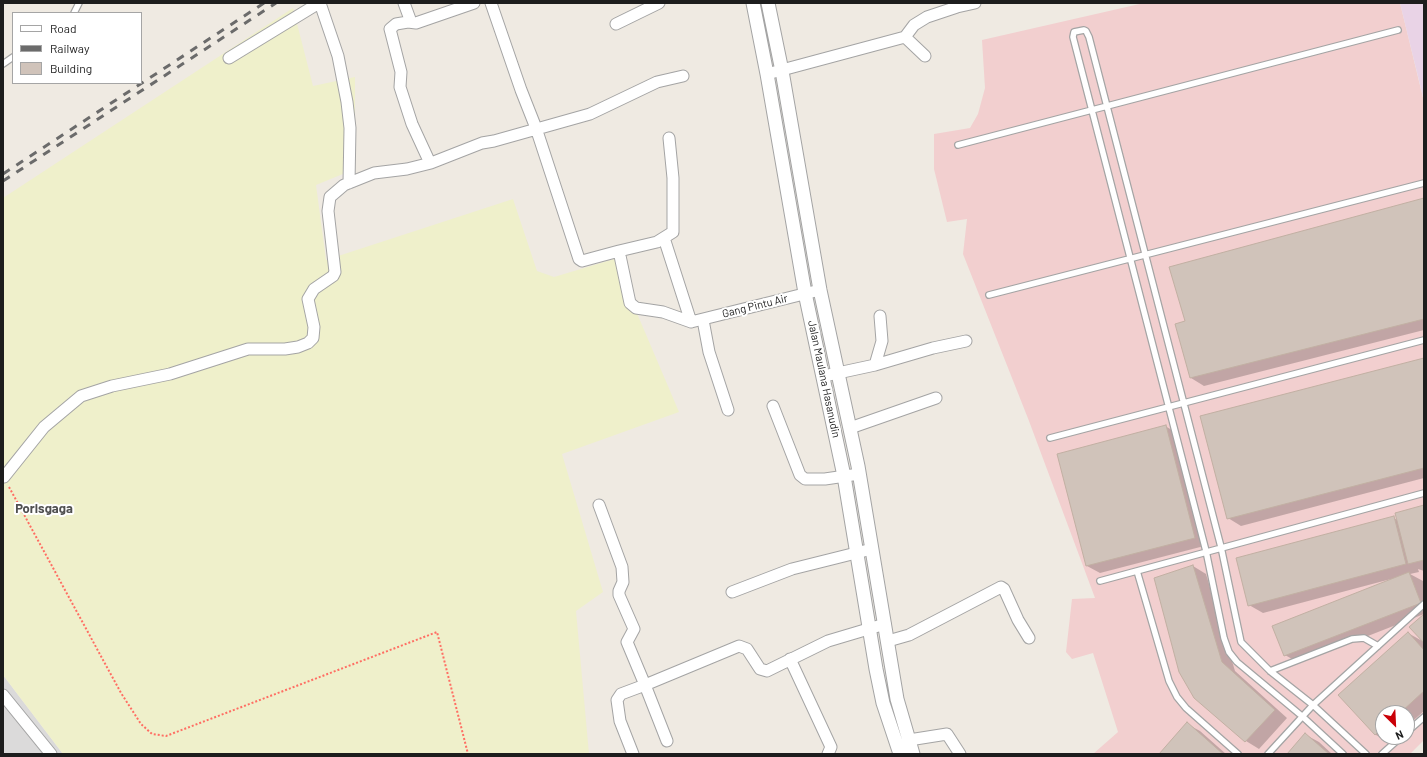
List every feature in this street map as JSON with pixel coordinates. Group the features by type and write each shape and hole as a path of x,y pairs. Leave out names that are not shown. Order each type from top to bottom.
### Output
{"street":[{"path":"229,58 320,3 338,56 347,102 350,128 349,183"},
{"path":"404,3 411,22"},
{"path":"430,163 412,124 400,87 402,72 390,29 396,24 411,22 416,23 474,3"},
{"path":"492,3 521,90 536,128 579,259 582,261 619,251 664,238 673,232 673,178 669,138"},
{"path":"616,24 660,3"},
{"name":"Jalan Maulana Hasanudin","path":"753,3 768,74 805,293 824,376 844,476 883,703 900,754"},
{"name":"Jalan Maulana Hasanudin","path":"768,3 782,71 820,290 842,372 854,427 859,474 897,699 913,754"},
{"path":"768,74 905,37 914,25 927,17 975,3"},
{"path":"905,37 925,56"},
{"path":"4,477 44,427 81,396 112,386 170,374 248,349 285,349 308,343 313,338 315,333 308,305 309,295 314,289 333,276 336,272 328,211 330,197 349,183 374,173 407,169 430,163 482,142 494,141 536,128 545,128 590,114 657,82 683,76"},
{"path":"664,238 691,322"},
{"path":"619,251 630,303 636,308 663,312 691,322"},
{"name":"Gang Pintu Air","path":"691,322 820,290"},
{"path":"870,366 882,341 880,316"},
{"path":"703,320 709,352 728,410"},
{"path":"824,376 870,366 933,348 966,341"},
{"path":"854,427 936,398"},
{"path":"773,406 800,475 805,479 815,480 859,474"},
{"path":"599,505 622,566 624,582 619,591 619,595 634,629 627,642 667,741"},
{"path":"732,592 792,569 872,549"},
{"path":"888,642 909,635 1001,587 1004,589 1018,620 1029,638"},
{"path":"632,754 620,721 617,700 621,694 739,646 746,647 760,669 764,671 828,641 885,624"},
{"path":"790,659 831,747 828,754"},
{"path":"4,696 51,754"},
{"path":"883,703 897,699"},
{"path":"909,740 947,734 960,754"}],"lane":[{"path":"74,12 79,3"},
{"path":"1343,754 1303,716 1237,662 1229,652 1224,638 1206,551 1073,37 1074,32 1084,30 1087,33 1221,547 1241,642 1270,671 1314,705 1366,754"},
{"path":"958,145 1398,30"},
{"path":"3,64 12,59"},
{"path":"989,294 1145,256 1424,183"},
{"path":"1050,438 1424,340"},
{"path":"1100,581 1424,493"},
{"path":"1137,571 1169,681 1177,697 1186,708 1238,754"},
{"path":"1268,754 1314,705 1424,604"},
{"path":"1270,671 1352,639 1364,638 1378,646"},
{"path":"1415,725 1424,717"},
{"path":"1382,754 1392,745"}],"path":[{"path":"4,477 121,693 141,724 152,734 166,736 437,632 468,754"}],"shaded area":[{"path":"1144,3 1400,3 1424,102 1424,740 1410,754 1093,754 1118,732 1093,653 1072,659 1066,652 1072,599 1095,598 1029,421 963,254 967,219 947,222 934,169 934,134 970,128 978,114 985,88 982,40"},
{"path":"1400,3 1424,3 1424,102 1423,97"},
{"path":"3,675 63,754 3,754"}],"green space":[{"path":"293,8 313,86 355,77 355,169 316,185 326,260 513,199 537,271 554,277 621,257 633,304 679,412 562,454 603,592 576,611 589,754 63,754 3,675 3,198"}],"building":[{"path":"1424,198 1424,319 1190,378 1175,324 1185,321 1169,267"},
{"path":"1424,358 1424,468 1227,519 1200,416"},
{"path":"1166,425 1195,538 1086,566 1057,454"},
{"path":"1424,505 1424,560 1408,564 1395,513"},
{"path":"1394,516 1406,564 1248,606 1236,558"},
{"path":"1193,565 1222,662 1275,710 1245,742 1194,698 1179,672 1154,578"},
{"path":"1409,572 1421,603 1284,656 1272,626"},
{"path":"1424,614 1424,643 1409,627"},
{"path":"1408,632 1424,650 1424,691 1409,705 1375,705 1375,735 1338,695"},
{"path":"1187,722 1223,754 1159,754"},
{"path":"1305,733 1329,754 1287,754"}],"railway":[{"path":"142,83 264,3"},
{"path":"3,181 276,3"},
{"path":"3,174 140,84"}],"district":[{"name":"Porisgaga","path":"44,509"}]}
